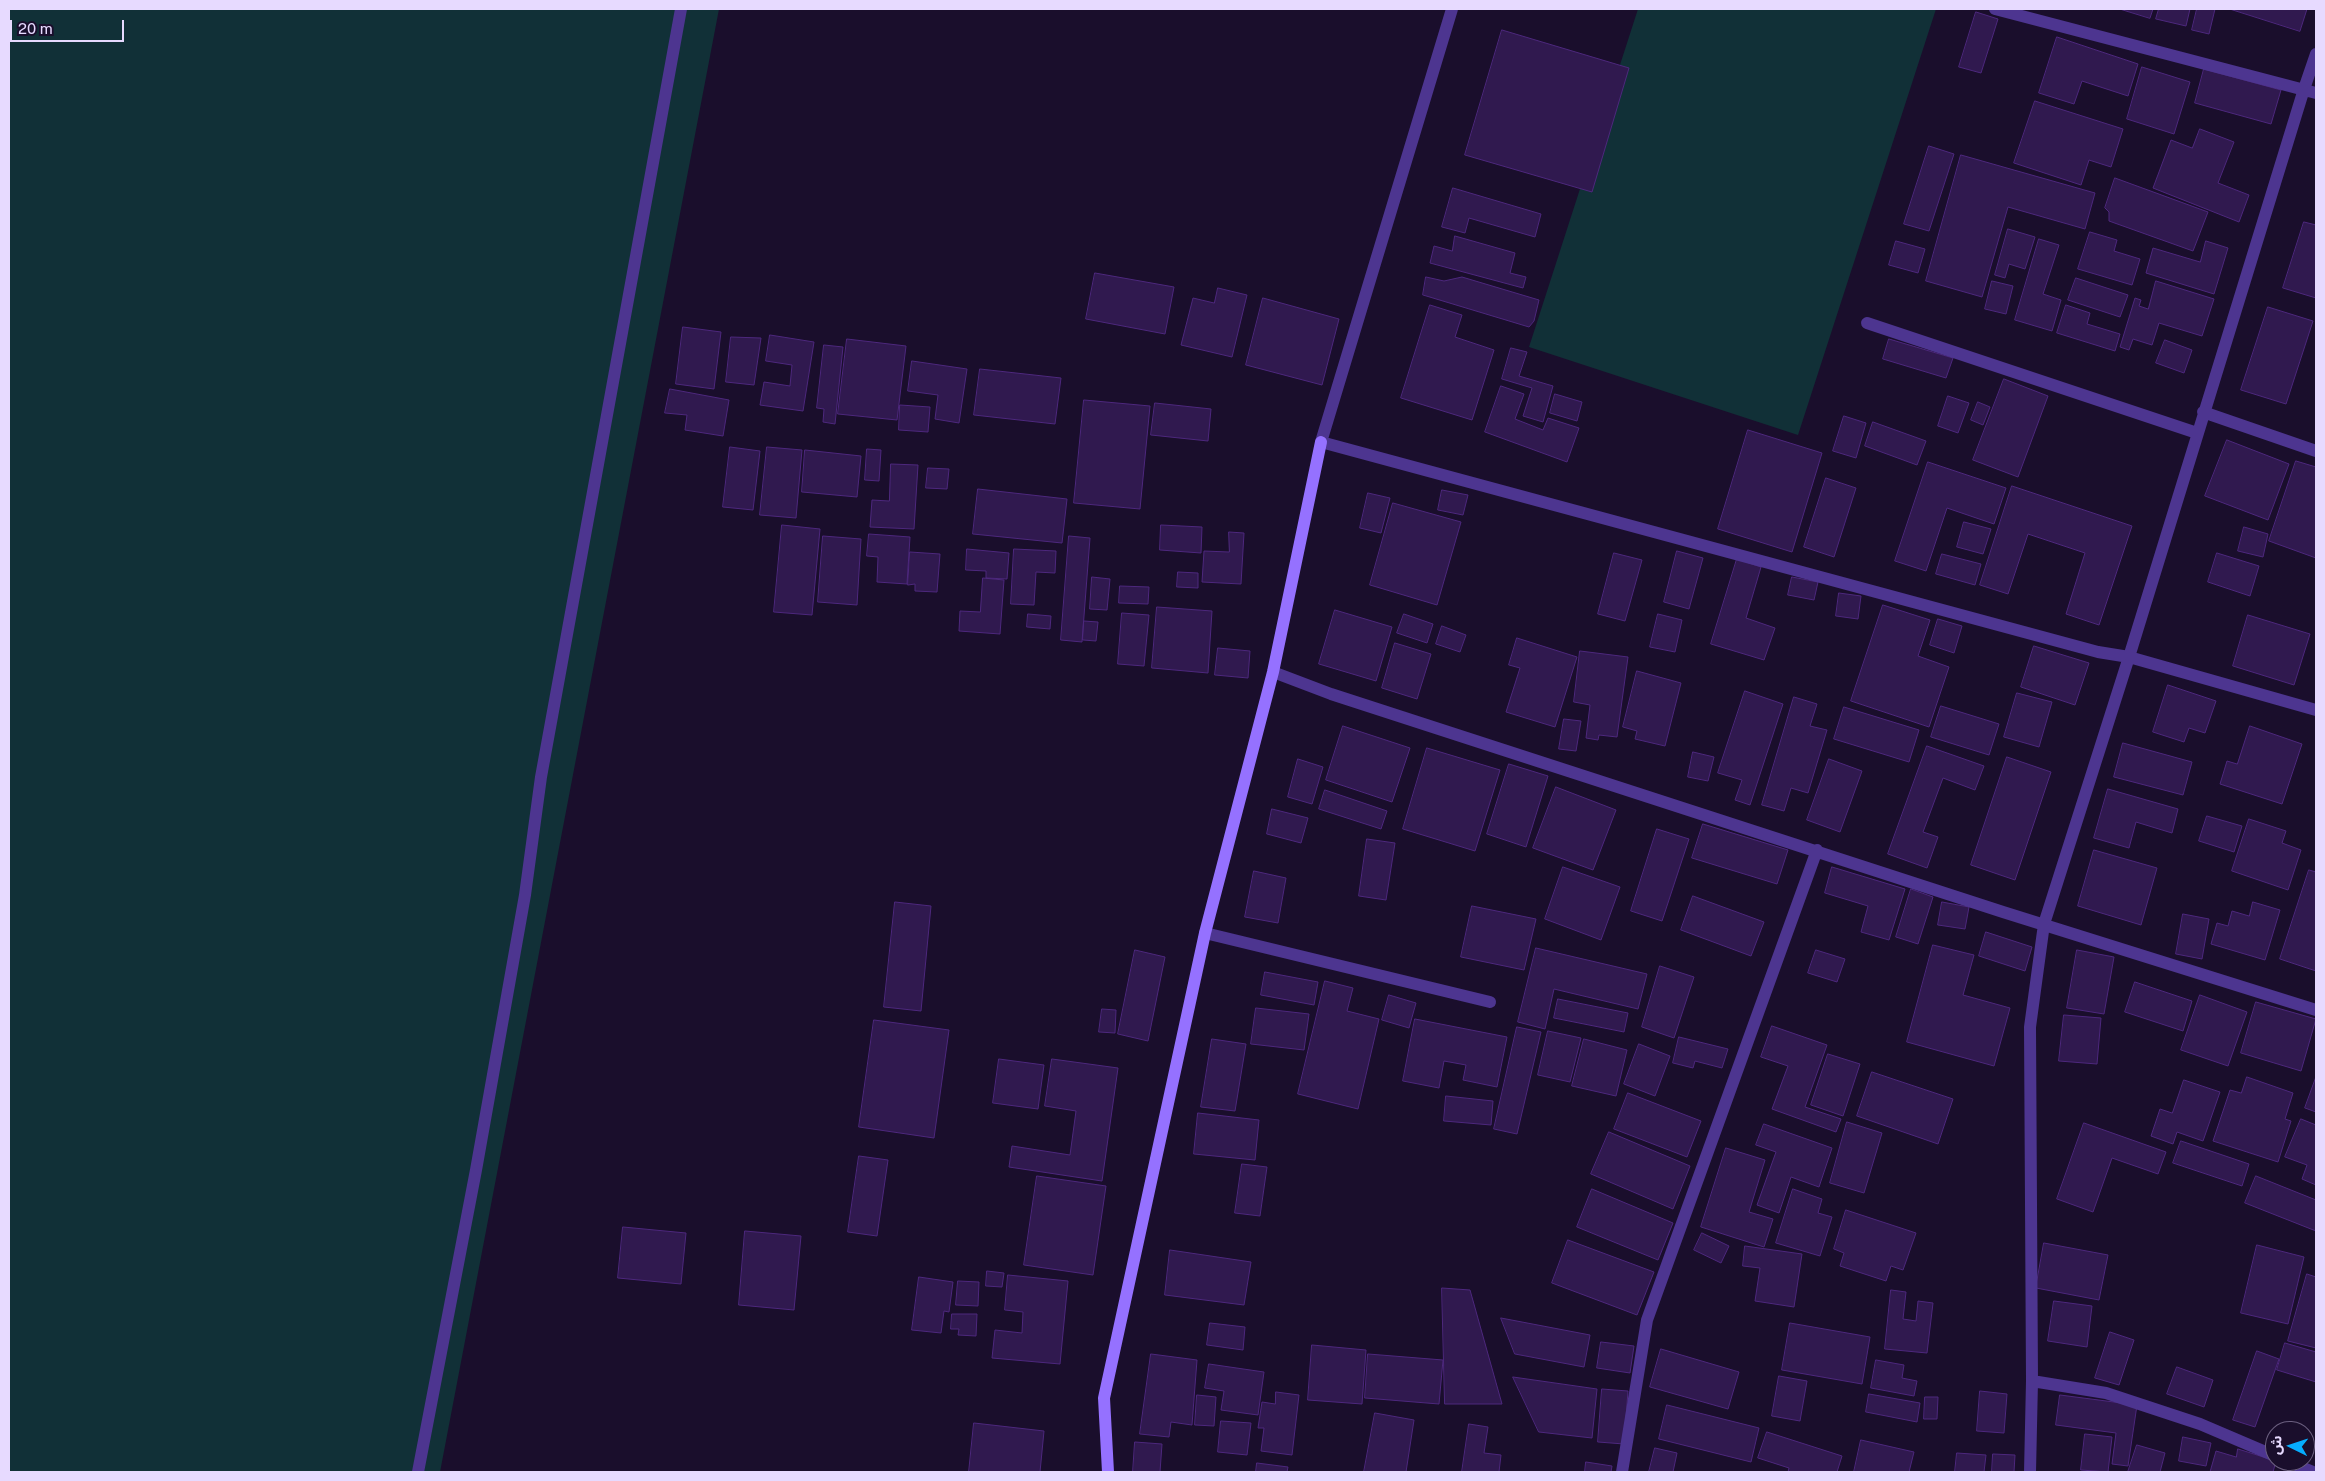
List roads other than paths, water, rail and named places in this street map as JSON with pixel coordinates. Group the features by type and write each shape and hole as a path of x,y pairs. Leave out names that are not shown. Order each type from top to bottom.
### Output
{"street":[{"path":"418,1472 476,1170 525,895 541,777 680,9"},
{"path":"1108,1472 1104,1398 1204,933 1273,672 1321,442 1452,9"},
{"path":"1995,9 2316,93"},
{"path":"2030,1472 2032,1381 2030,1027 2044,924 2316,54"},
{"path":"1867,323 2196,433"},
{"path":"2203,412 2316,451"},
{"path":"1321,442 2098,652 2129,656 2316,710"},
{"path":"1273,672 1331,694 2316,1010"},
{"path":"1622,1472 1647,1320 1817,850"},
{"path":"1204,933 1490,1002"},
{"path":"2032,1381 2106,1393 2200,1424 2265,1452"}]}
